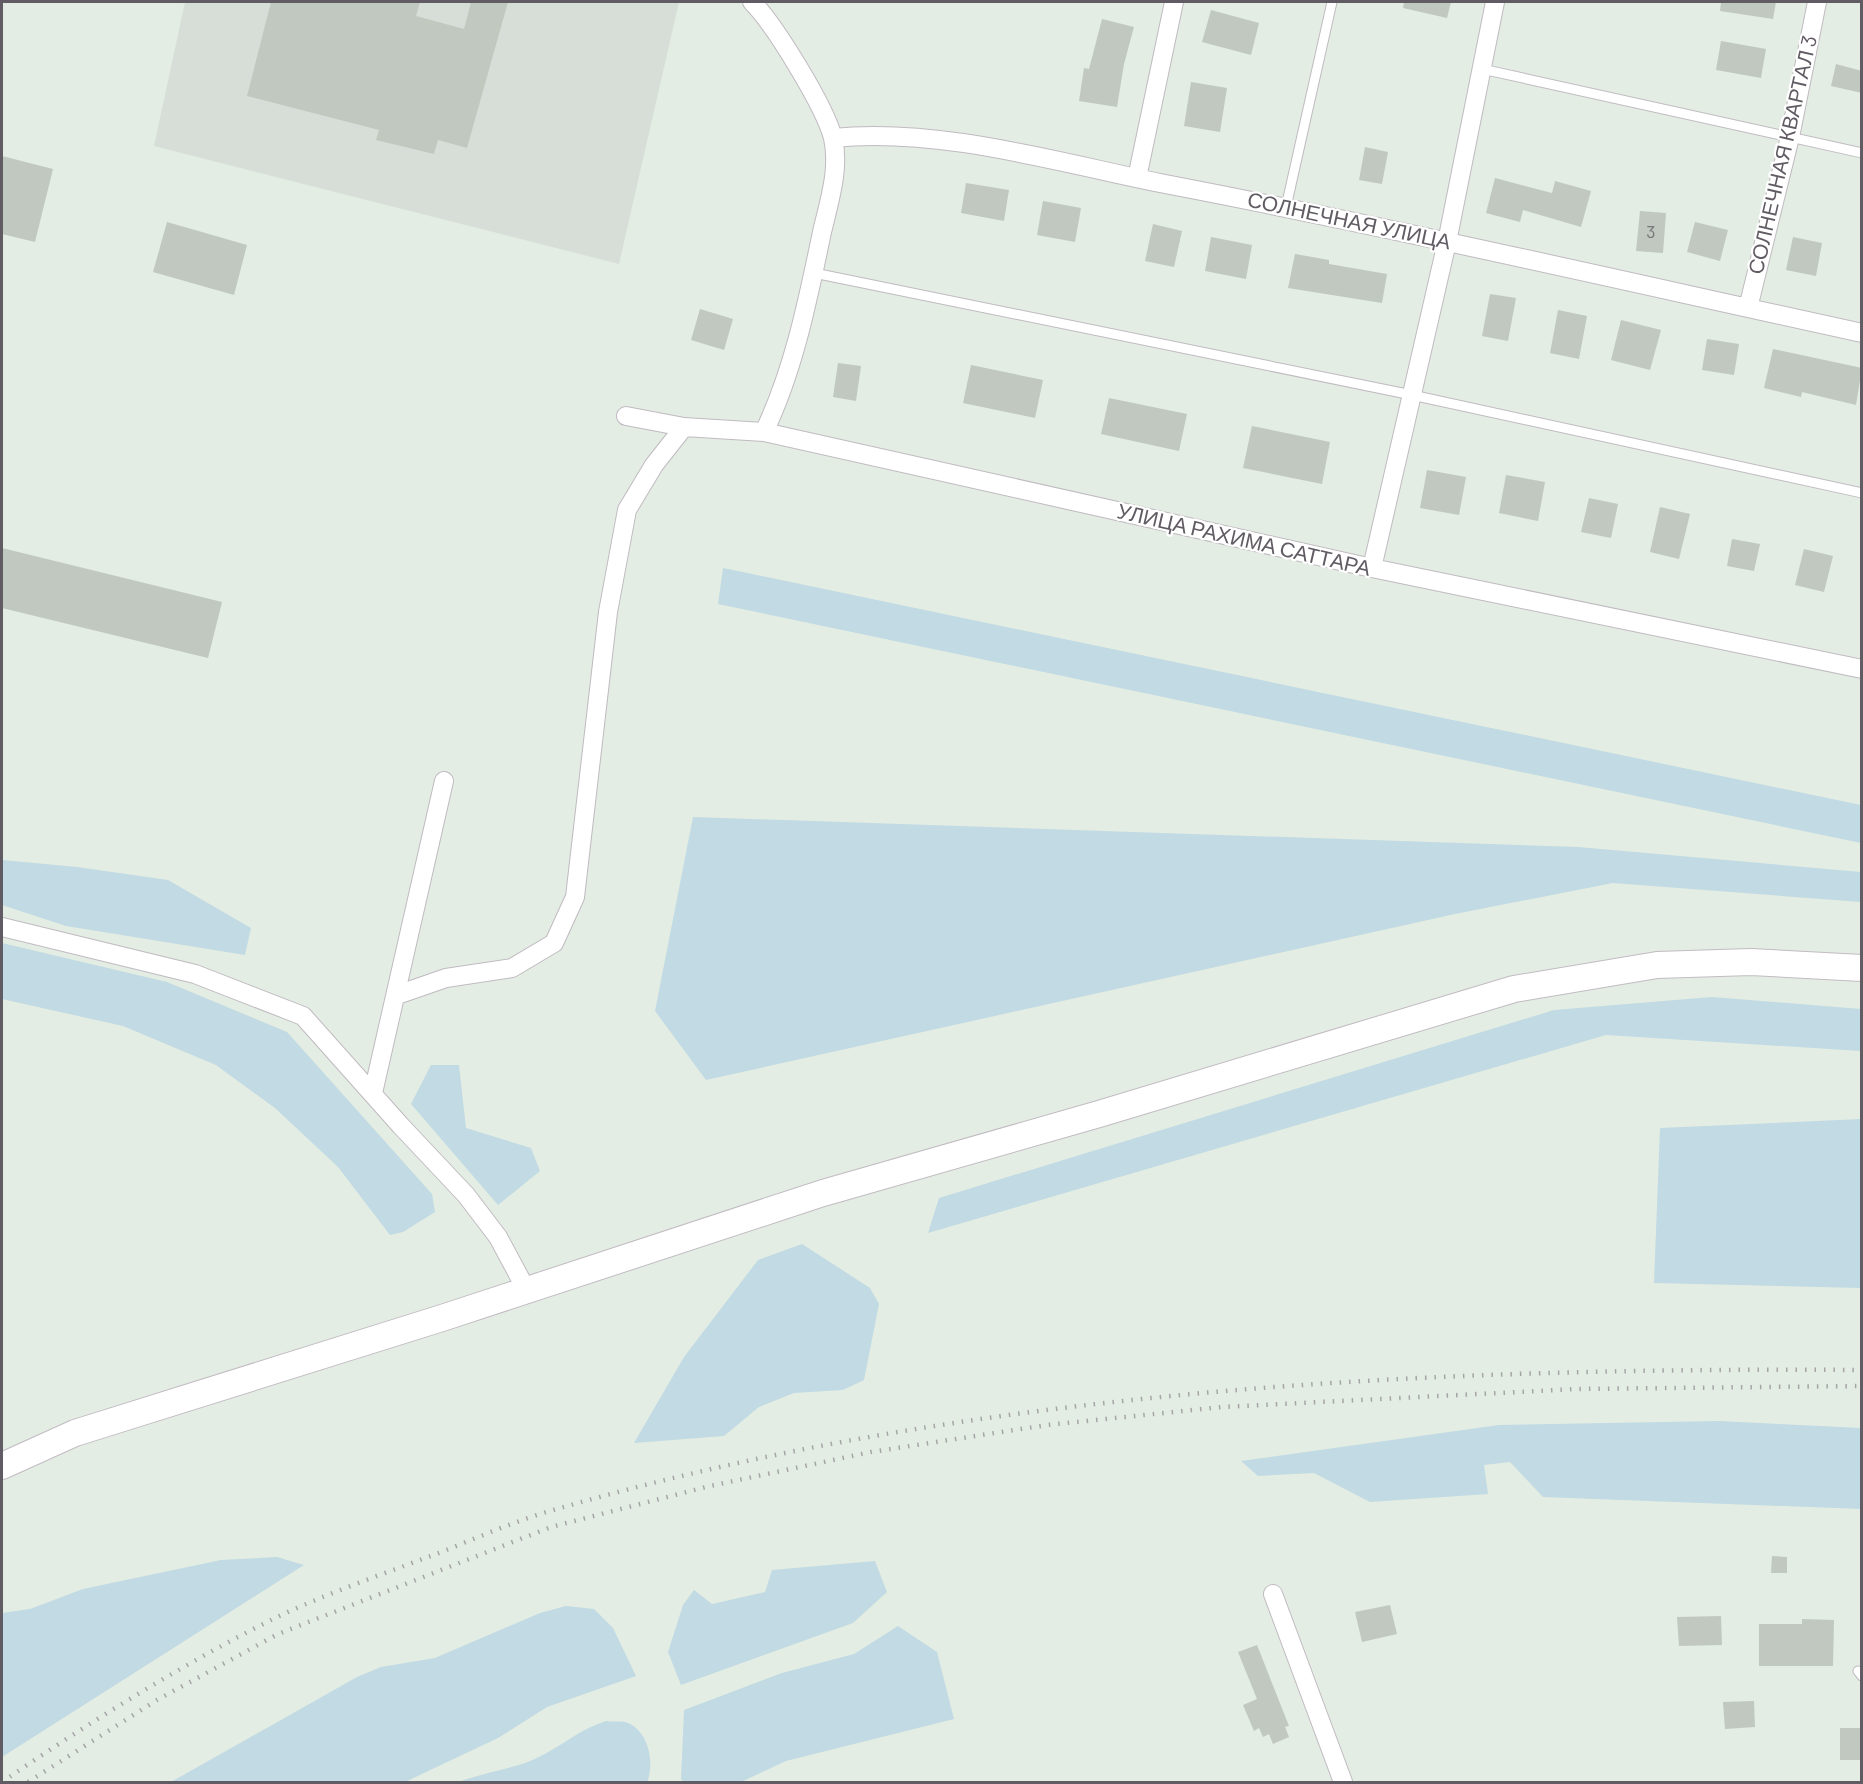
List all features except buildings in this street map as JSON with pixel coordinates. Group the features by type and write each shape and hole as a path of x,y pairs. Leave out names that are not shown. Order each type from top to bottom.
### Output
{"main road":[{"path":"2,1466 75,1433 527,1291 823,1193 1099,1114 1514,989 1657,965 1751,962 1862,968"}],"street":[{"path":"752,2 794,64 824,116 832,138 836,164 814,273 782,390 764,432"},
{"path":"1137,178 1174,2"},
{"path":"1372,568 1447,242 1495,2"},
{"name":"СОЛНЕЧНАЯ КВАРТАЛ 3","path":"1748,308 1790,137 1817,2"},
{"name":"СОЛНЕЧНАЯ УЛИЦА","path":"832,138 858,135 973,144 1286,207 1862,333"},
{"name":"УЛИЦА РАХИМА САТТАРА","path":"626,416 684,427 764,432 1372,568 1862,669"},
{"path":"397,995 446,978 512,968 554,943 575,897 609,612 627,510 654,465 684,427"},
{"path":"373,1093 444,781"},
{"path":"2,927 195,974 303,1016 400,1126 466,1195 498,1237 527,1291"},
{"path":"1273,1594 1343,1782"}],"lane":[{"path":"1286,207 1332,2"},
{"path":"1482,69 1862,153"},
{"path":"814,273 1412,395 1862,493"}],"shaded area":[{"path":"185,2 679,2 619,264 154,146"},
{"path":"723,568 1861,805 1861,843 718,604"},
{"path":"693,817 1578,847 1861,872 1861,902 1613,883 1455,914 706,1080 655,1011"},
{"path":"2,860 77,867 168,880 251,928 245,955 66,926 2,905"},
{"path":"2,943 167,982 287,1032 432,1194 435,1212 403,1232 390,1235 338,1167 275,1108 216,1065 123,1026 2,999"},
{"path":"1712,997 1861,1009 1861,1051 1606,1035 928,1233 939,1198 1554,1010"},
{"path":"431,1065 459,1065 466,1128 531,1148 540,1171 498,1205 411,1104"},
{"path":"1861,1119 1861,1288 1654,1283 1660,1128"},
{"path":"802,1244 870,1288 879,1304 864,1380 843,1390 794,1393 759,1407 724,1436 634,1443 684,1357 758,1260"},
{"path":"1718,1421 1861,1428 1861,1509 1543,1497 1510,1462 1484,1465 1488,1494 1370,1502 1314,1473 1258,1476 1241,1461 1499,1425"},
{"path":"277,1557 304,1565 2,1757 2,1613 30,1609 83,1589 221,1560"},
{"path":"875,1561 887,1592 853,1623 681,1685 668,1652 683,1605 694,1590 712,1604 765,1592 772,1570"},
{"path":"566,1606 594,1609 613,1628 636,1676 547,1707 498,1738 405,1782 171,1782 357,1677 381,1667 435,1658 540,1613"},
{"path":"898,1626 937,1652 954,1719 786,1761 741,1782 685,1782 681,1780 684,1710 782,1673 854,1654"},
{"path":"606,1721 625,1722 633,1726 645,1739 650,1757 647,1782 458,1782 529,1762 588,1728"}],"railway":[{"path":"2,1782 166,1677 288,1612 535,1516 709,1470 871,1437 1035,1412 1200,1393 1366,1381 1532,1373 1862,1370"},
{"path":"28,1782 157,1700 278,1634 551,1527 710,1486 871,1452 1047,1425 1222,1407 1577,1389 1862,1386"}]}
